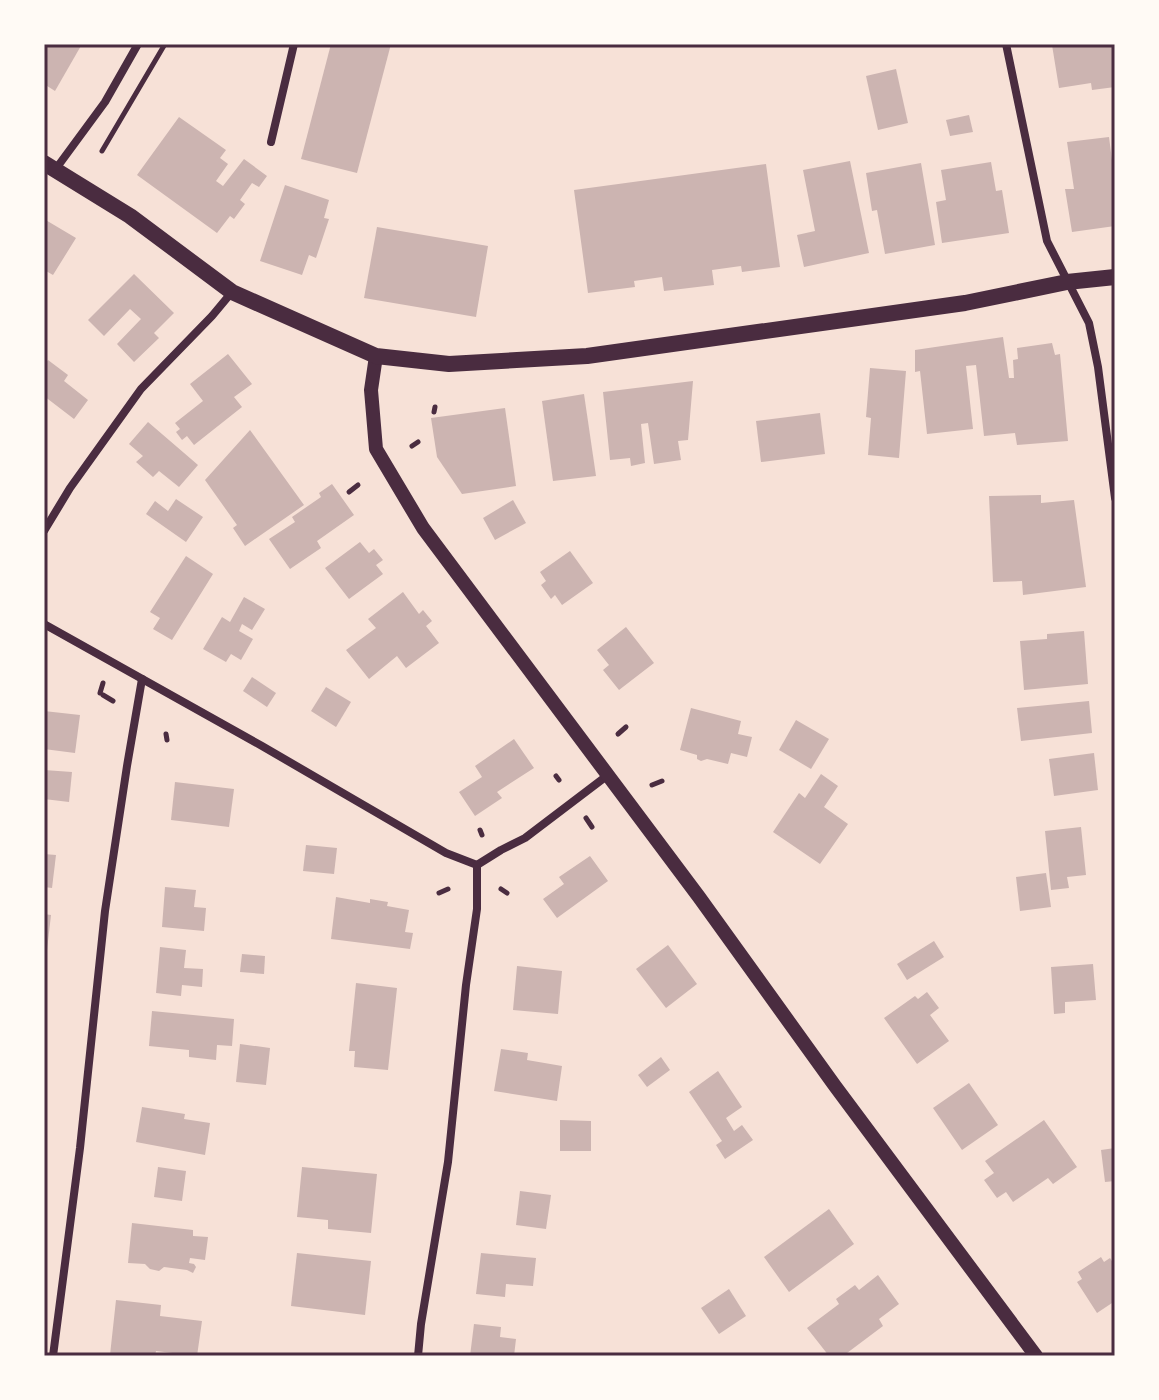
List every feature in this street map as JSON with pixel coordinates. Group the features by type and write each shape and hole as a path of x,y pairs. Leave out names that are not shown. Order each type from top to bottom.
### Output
{"main road":[{"path":"50,167 130,216 232,292 376,356 449,364 572,358 965,303 1067,282 1115,277"}],"street":[{"path":"50,167 105,102 138,44"},
{"path":"271,142 294,44"},
{"path":"1006,44 1047,241 1089,323 1098,367 1115,498"},
{"path":"44,531 70,488 141,389 232,292"},
{"path":"376,356 371,390 376,449 423,528 1036,1356"},
{"path":"44,624 446,853 477,865"},
{"path":"53,1356 80,1148 105,911 142,679"},
{"path":"477,865 525,838 608,775"},
{"path":"418,1356 448,1162 477,909 477,865"}],"path":[{"path":"102,151 165,44"},
{"path":"349,492 358,485"},
{"path":"103,683 101,694 113,701"},
{"path":"618,734 626,727"},
{"path":"652,785 662,781"},
{"path":"586,818 592,827"},
{"path":"439,893 448,889"}],"building":[{"path":"44,44 82,44 55,91 44,84"},
{"path":"331,44 391,44 357,173 301,159"},
{"path":"1115,44 1115,87 1092,90 1091,83 1059,88 1052,45"},
{"path":"896,69 908,123 878,130 866,76"},
{"path":"969,115 973,132 950,136 946,120"},
{"path":"179,117 226,150 220,158 228,164 216,181 223,186 244,159 267,176 259,187 252,183 240,200 245,204 234,219 230,216 217,233 137,175"},
{"path":"1109,137 1115,184 1115,226 1072,232 1065,189 1074,189 1067,142"},
{"path":"850,161 869,253 804,267 797,235 815,231 803,170"},
{"path":"991,162 996,191 1002,190 1009,233 942,243 936,202 946,200 941,170"},
{"path":"921,163 935,245 885,254 877,210 872,211 866,173"},
{"path":"766,164 780,267 742,272 741,266 712,270 714,285 664,291 662,277 634,281 635,287 588,293 574,190"},
{"path":"285,185 329,200 324,218 329,219 316,258 309,255 302,275 260,261"},
{"path":"44,219 76,238 53,275 46,271 44,275"},
{"path":"377,227 488,246 476,317 364,298"},
{"path":"134,274 174,313 154,333 159,338 134,362 117,344 141,319 130,309 104,336 88,320"},
{"path":"1003,337 1009,378 1014,378 1013,360 1018,359 1017,348 1052,343 1055,355 1060,354 1068,441 1017,445 1015,433 984,436 976,365 966,366 973,429 927,434 920,371 915,372 915,350"},
{"path":"228,354 252,384 234,397 242,407 194,445 187,436 182,440 176,432 180,429 175,423 203,401 190,384"},
{"path":"48,360 68,375 64,381 88,400 74,419 44,396 44,366"},
{"path":"870,368 906,371 899,458 868,455 871,418 866,417"},
{"path":"693,381 688,440 678,441 681,460 654,464 648,423 641,424 645,463 631,466 630,458 610,460 603,392"},
{"path":"584,394 596,476 553,481 542,401"},
{"path":"505,408 516,486 462,494 437,457 431,418"},
{"path":"820,413 825,454 761,462 756,421"},
{"path":"148,422 198,465 179,487 159,471 153,477 136,462 143,456 129,444"},
{"path":"250,430 304,505 245,546 233,528 237,525 205,480"},
{"path":"332,484 354,515 317,541 321,548 290,569 269,539 295,522 292,517 321,497 319,493"},
{"path":"1041,495 1041,503 1074,500 1086,587 1023,595 1022,581 993,582 989,496"},
{"path":"176,499 203,517 186,542 146,514 155,501 168,511"},
{"path":"513,500 526,523 495,540 483,518"},
{"path":"360,542 369,553 374,549 383,560 376,565 383,574 349,599 325,568"},
{"path":"570,551 593,583 562,605 555,595 551,599 541,585 546,581 540,572"},
{"path":"186,556 213,574 172,640 153,629 160,618 150,612"},
{"path":"403,592 419,614 423,610 432,621 426,626 439,643 406,668 397,656 369,679 346,650 376,628 368,619"},
{"path":"244,597 265,609 252,630 242,624 239,631 253,639 241,660 231,654 226,662 203,649 222,617 230,622"},
{"path":"626,627 654,663 619,690 603,670 609,665 597,650"},
{"path":"1084,631 1088,684 1024,690 1020,641 1047,639 1047,634"},
{"path":"252,677 276,693 267,707 243,691"},
{"path":"326,687 351,702 336,727 311,711"},
{"path":"1089,701 1092,733 1021,741 1017,708"},
{"path":"691,708 741,721 738,734 752,737 747,757 731,753 728,764 707,759 701,761 697,755 680,750"},
{"path":"44,711 80,715 75,753 44,749"},
{"path":"796,720 829,739 811,769 779,750"},
{"path":"514,739 534,768 497,792 502,798 475,816 459,792 482,777 475,766"},
{"path":"1094,753 1098,790 1054,796 1049,759"},
{"path":"44,770 72,772 69,802 44,799"},
{"path":"821,774 838,786 824,807 848,824 820,864 773,832 799,793 805,798"},
{"path":"175,782 234,789 229,827 171,820"},
{"path":"1081,827 1086,875 1067,877 1069,888 1051,890 1045,831"},
{"path":"306,845 337,848 334,874 303,871"},
{"path":"44,854 56,855 52,888 44,887"},
{"path":"590,856 608,881 557,918 543,899 564,884 559,877"},
{"path":"1046,873 1051,907 1020,911 1016,877"},
{"path":"165,887 196,890 194,907 206,908 204,931 162,927"},
{"path":"336,897 370,903 370,899 388,902 387,906 409,910 405,932 413,933 410,949 331,939"},
{"path":"44,914 51,915 47,950 44,949"},
{"path":"934,941 944,957 907,980 897,964"},
{"path":"668,945 697,984 666,1008 636,969"},
{"path":"160,947 186,950 184,968 203,969 202,987 182,985 181,996 156,993"},
{"path":"242,954 265,956 264,974 240,972"},
{"path":"1093,964 1096,1000 1065,1002 1065,1013 1054,1014 1051,967"},
{"path":"517,966 562,971 558,1014 513,1010"},
{"path":"356,983 397,988 388,1070 354,1067 355,1051 349,1051"},
{"path":"927,992 939,1008 930,1015 949,1041 917,1064 884,1018 915,996 918,999"},
{"path":"152,1011 234,1019 232,1046 217,1045 216,1060 189,1057 189,1050 149,1046"},
{"path":"240,1044 270,1048 266,1085 236,1082"},
{"path":"501,1049 528,1053 527,1060 562,1066 557,1101 494,1091"},
{"path":"661,1057 670,1070 647,1087 638,1075"},
{"path":"718,1071 742,1107 726,1118 734,1131 742,1125 753,1140 725,1159 716,1145 722,1141 689,1092"},
{"path":"969,1083 998,1125 962,1150 933,1108"},
{"path":"142,1107 185,1114 184,1119 210,1123 205,1155 136,1142"},
{"path":"560,1120 591,1121 591,1151 560,1151"},
{"path":"1044,1120 1077,1167 1053,1184 1048,1178 1013,1202 1006,1192 997,1198 984,1180 994,1173 985,1161"},
{"path":"1115,1148 1115,1181 1105,1182 1101,1150"},
{"path":"158,1167 186,1171 182,1201 154,1197"},
{"path":"302,1167 377,1174 371,1233 328,1229 328,1220 297,1217"},
{"path":"520,1191 551,1195 546,1229 516,1225"},
{"path":"829,1209 854,1244 789,1292 764,1257"},
{"path":"132,1223 193,1230 193,1236 208,1237 205,1260 190,1258 189,1263 196,1267 193,1273 164,1267 159,1271 145,1264 128,1263"},
{"path":"297,1253 371,1261 365,1315 291,1306"},
{"path":"481,1253 536,1258 533,1286 506,1284 505,1297 476,1294"},
{"path":"1101,1257 1104,1262 1110,1258 1115,1266 1115,1301 1097,1313 1077,1282 1082,1279 1078,1272"},
{"path":"878,1275 899,1304 879,1319 883,1326 843,1356 829,1356 807,1328 839,1304 836,1299 855,1285 859,1290"},
{"path":"729,1289 746,1316 719,1334 701,1308"},
{"path":"116,1300 161,1305 160,1316 202,1321 197,1356 156,1351 155,1356 110,1355"},
{"path":"474,1324 501,1327 500,1337 516,1339 514,1356 470,1356"}]}
